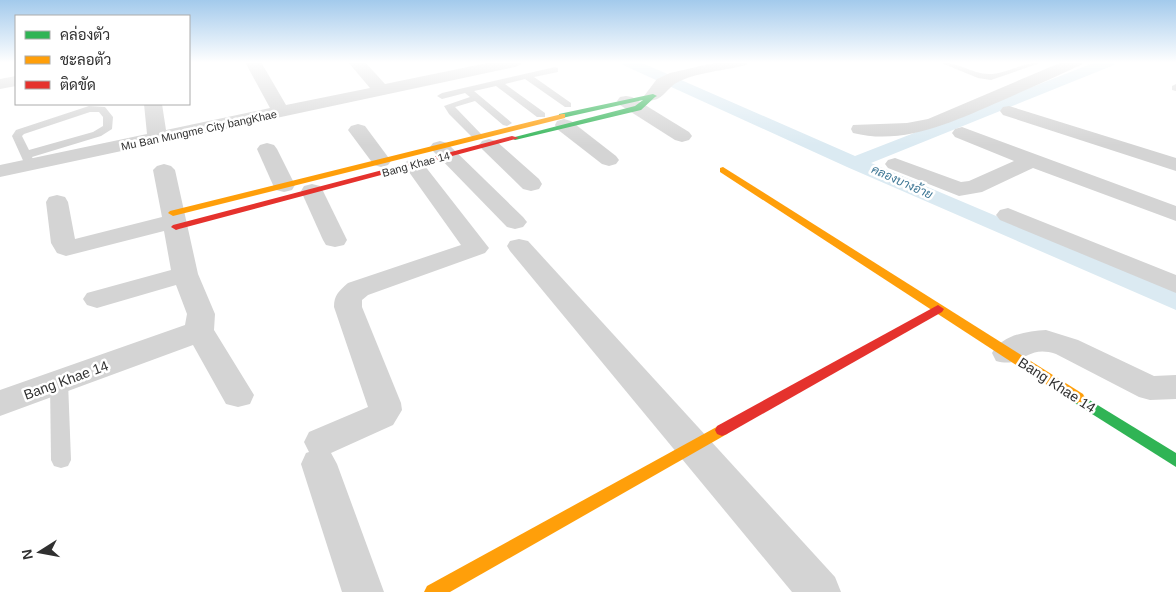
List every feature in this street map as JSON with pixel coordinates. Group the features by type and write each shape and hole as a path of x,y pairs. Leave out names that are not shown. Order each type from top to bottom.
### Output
{"street":[{"path":"268,90 281,112"},
{"name":"Mu Ban Mungme City bangKhae","path":"0,171 28,160 156,139 381,90"},
{"name":"Bang Khae 14","path":"174,220 284,185 381,161 444,151 552,121 632,104 656,90"},
{"path":"860,129 917,129 1012,90"},
{"path":"632,104 682,136"},
{"name":"Bang Khae 14","path":"552,121 632,104"},
{"path":"153,105 156,139"},
{"path":"1009,111 1176,165"},
{"path":"552,121 609,160"},
{"path":"358,130 381,161"},
{"path":"962,133 1176,214"},
{"path":"484,141 530,184"},
{"path":"267,149 284,185"},
{"path":"444,151 517,234 694,447 820,592"},
{"name":"Bang Khae 14","path":"174,220 312,191 414,165 444,151"},
{"path":"895,164 948,187 958,189 974,187 1032,161"},
{"path":"363,592 320,453 381,416 385,410 385,403 348,307 348,298 358,289 476,248 414,165"},
{"path":"164,170 185,274 201,314 199,330 238,395"},
{"name":"Bang Khae 14","path":"723,170 1176,461"},
{"path":"312,191 334,240"},
{"path":"58,202 63,243 66,248 174,220"},
{"path":"1008,215 1176,285"},
{"path":"97,300 185,274"},
{"path":"434,592 938,309"},
{"name":"Bang Khae 14","path":"0,403 191,335 199,330"},
{"path":"1007,353 1029,341 1046,340 1067,346 1150,388 1176,387"}],"lane":[{"path":"442,96 467,90 507,123"},
{"path":"507,90 552,121"},
{"path":"545,90 568,106"},
{"path":"477,98 449,106 452,112 484,141"},
{"path":"62,131 28,160 17,136 20,132 62,131"},
{"path":"59,382 61,460"}],"waterway":[{"name":"คลองบางอ้าย","path":"690,90 855,163"},
{"path":"855,163 1039,90"},
{"name":"คลองบางอ้าย","path":"855,163 1176,302"}],"traffic: fast":[{"path":"515,138 638,108 653,96 562,116"},
{"path":"1078,398 1176,461"}],"traffic: slow":[{"path":"173,213 562,116"},
{"path":"723,170 1078,398"},
{"path":"433,592 722,430"}],"traffic: jam":[{"path":"176,227 515,138"},
{"path":"722,430 938,309"}]}
